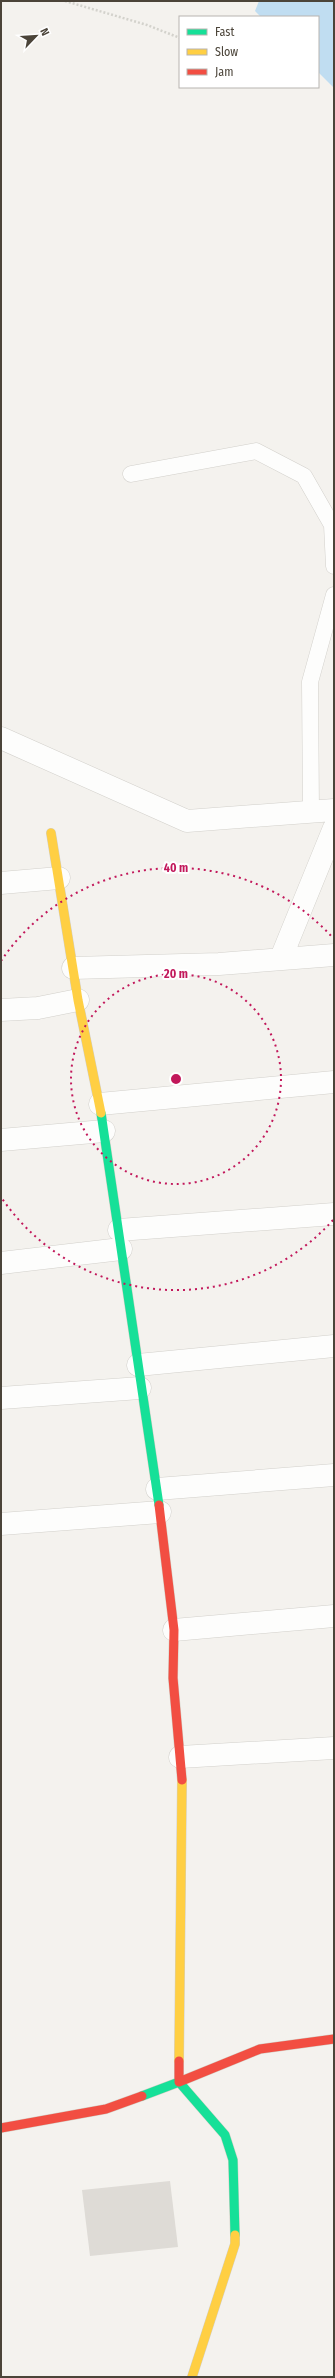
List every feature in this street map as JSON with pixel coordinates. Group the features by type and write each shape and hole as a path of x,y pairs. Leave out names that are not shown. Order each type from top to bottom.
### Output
{"street":[{"path":"1,738 187,821 334,810"},
{"path":"281,958 334,828"},
{"path":"52,833 78,1000 100,1104 138,1365 140,1388 157,1489 174,1630 173,1678 183,1792 179,2082 225,2136 233,2160 235,2244 192,2377"},
{"path":"1,883 59,878"},
{"path":"73,968 219,964 334,955"},
{"path":"1,1010 38,1008 78,1000"},
{"path":"100,1104 334,1082"},
{"path":"1,1140 104,1131"},
{"path":"1,1263 120,1240 334,1214"},
{"path":"138,1365 334,1346"},
{"path":"1,1398 140,1388"},
{"path":"157,1489 334,1475"},
{"path":"1,1524 160,1512"},
{"path":"174,1630 334,1616"},
{"path":"180,1758 334,1748"},
{"path":"1,2128 106,2109 179,2082 260,2049 334,2039"}],"lane":[{"path":"131,474 256,451 304,476 332,525 334,566"},
{"path":"311,812 310,682 334,595"}],"path":[{"path":"65,1 147,25 179,38"}],"water":[{"path":"259,1 334,1 334,88 319,73 319,16 260,16 255,11"}],"building":[{"path":"170,2181 178,2247 90,2256 82,2190"}],"traffic: fast":[{"path":"101,1113 159,1505"},
{"path":"142,2096 179,2082 225,2135 233,2160 235,2235"}],"traffic: slow":[{"path":"51,833 78,1000 101,1113"},
{"path":"179,2061 182,1780"},
{"path":"192,2377 235,2244 235,2235"}],"traffic: jam":[{"path":"159,1505 174,1630 173,1678 182,1780"},
{"path":"179,2061 179,2082 260,2049 334,2039"},
{"path":"1,2128 106,2109 142,2096"}]}
